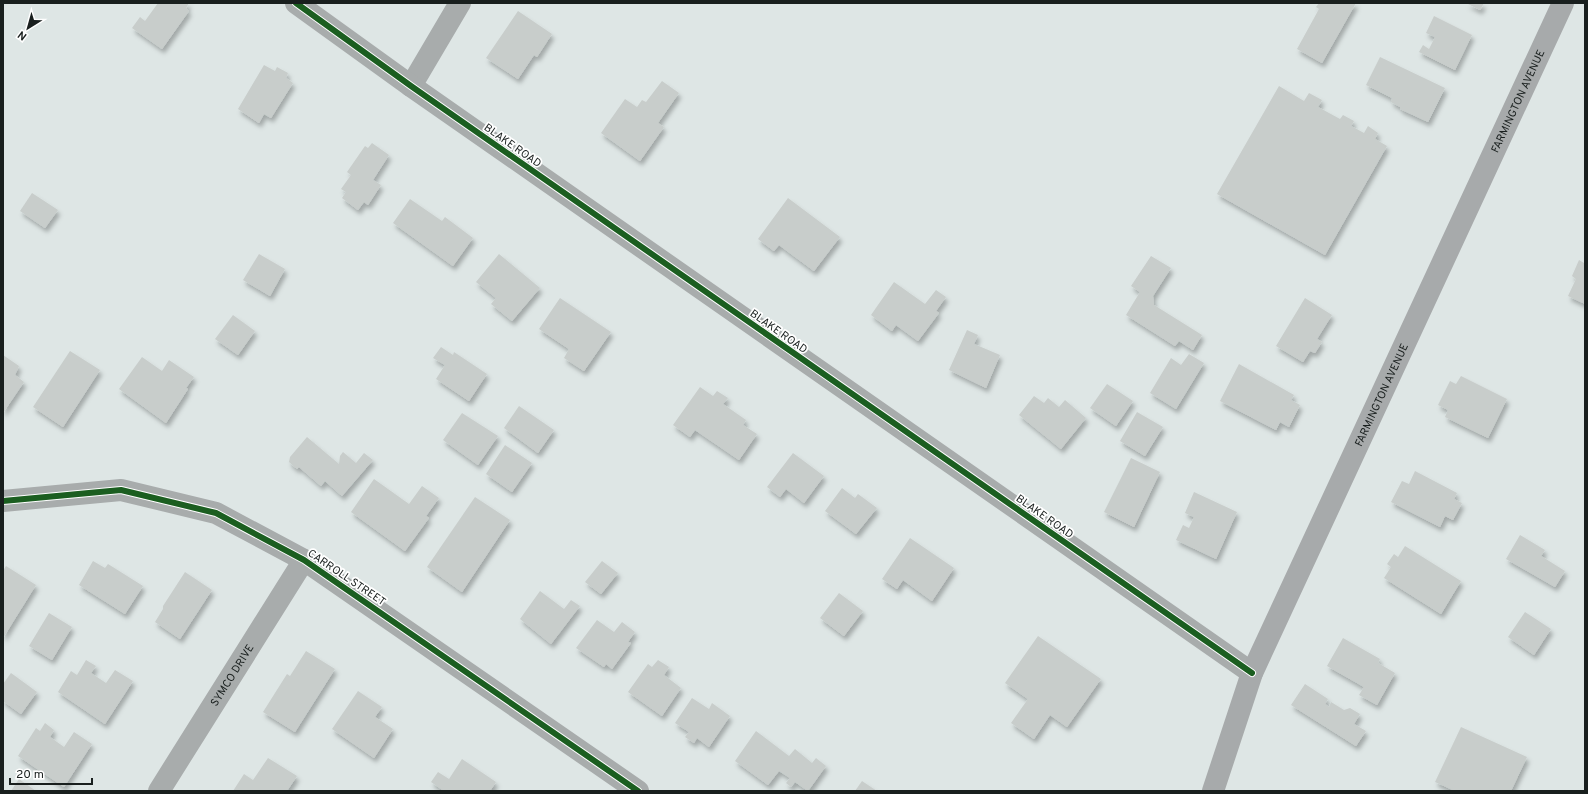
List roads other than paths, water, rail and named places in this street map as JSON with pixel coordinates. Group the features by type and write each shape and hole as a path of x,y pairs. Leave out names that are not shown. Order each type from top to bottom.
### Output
{"main road":[{"name":"FARMINGTON AVENUE","path":"1213,791 1252,673 1563,3"}],"street":[{"name":"BLAKE ROAD","path":"296,3 411,86 1252,673"},
{"path":"411,86 460,3"},
{"name":"CARROLL STREET","path":"3,501 120,490 216,513 304,560 638,791"},
{"name":"SYMCO DRIVE","path":"159,791 304,560"}]}
